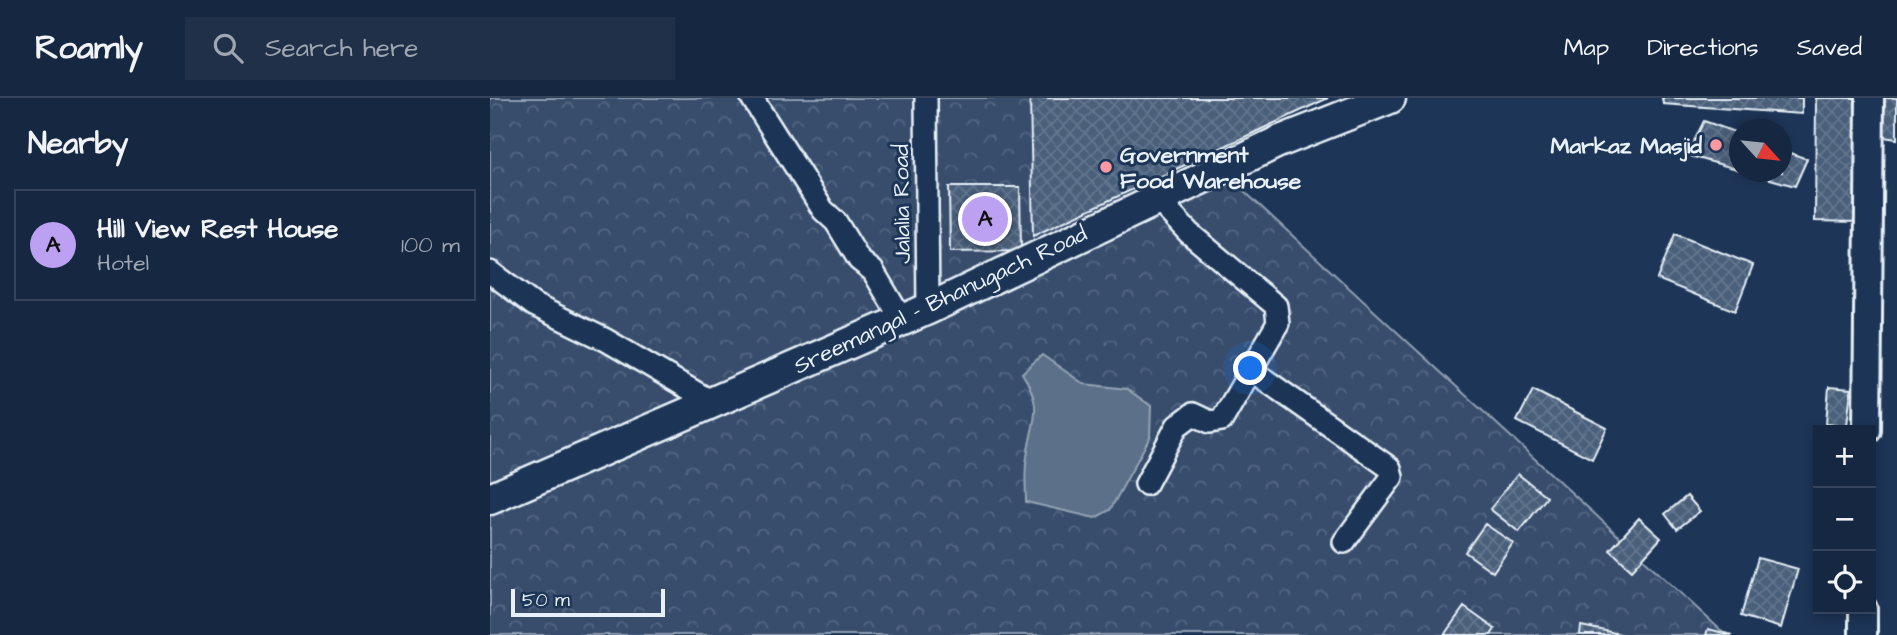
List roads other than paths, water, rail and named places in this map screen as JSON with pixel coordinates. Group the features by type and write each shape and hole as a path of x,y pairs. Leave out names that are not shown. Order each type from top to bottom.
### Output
{"main road":[{"name":"Sreemangal - Bhanugach Road","path":"490,499 915,315 1278,142 1390,98"}],"street":[{"path":"752,98 823,210 836,222 859,260 915,315"},
{"name":"Jalalia Road","path":"915,315 926,98"},
{"path":"1867,425 1870,98"},
{"path":"1146,484 1177,426 1193,414 1210,422 1222,420 1278,323 1276,306 1189,233 1156,198"},
{"path":"490,272 534,305 606,340 712,402"},
{"path":"1251,370 1390,468 1392,477 1345,542"},
{"path":"1863,614 1863,635"}],"place":[{"name":"Markaz Masjid","path":"1716,145"},
{"name":"Government Food Warehouse","path":"1106,167"},
{"name":"Hill View Rest House","path":"985,219"}]}
